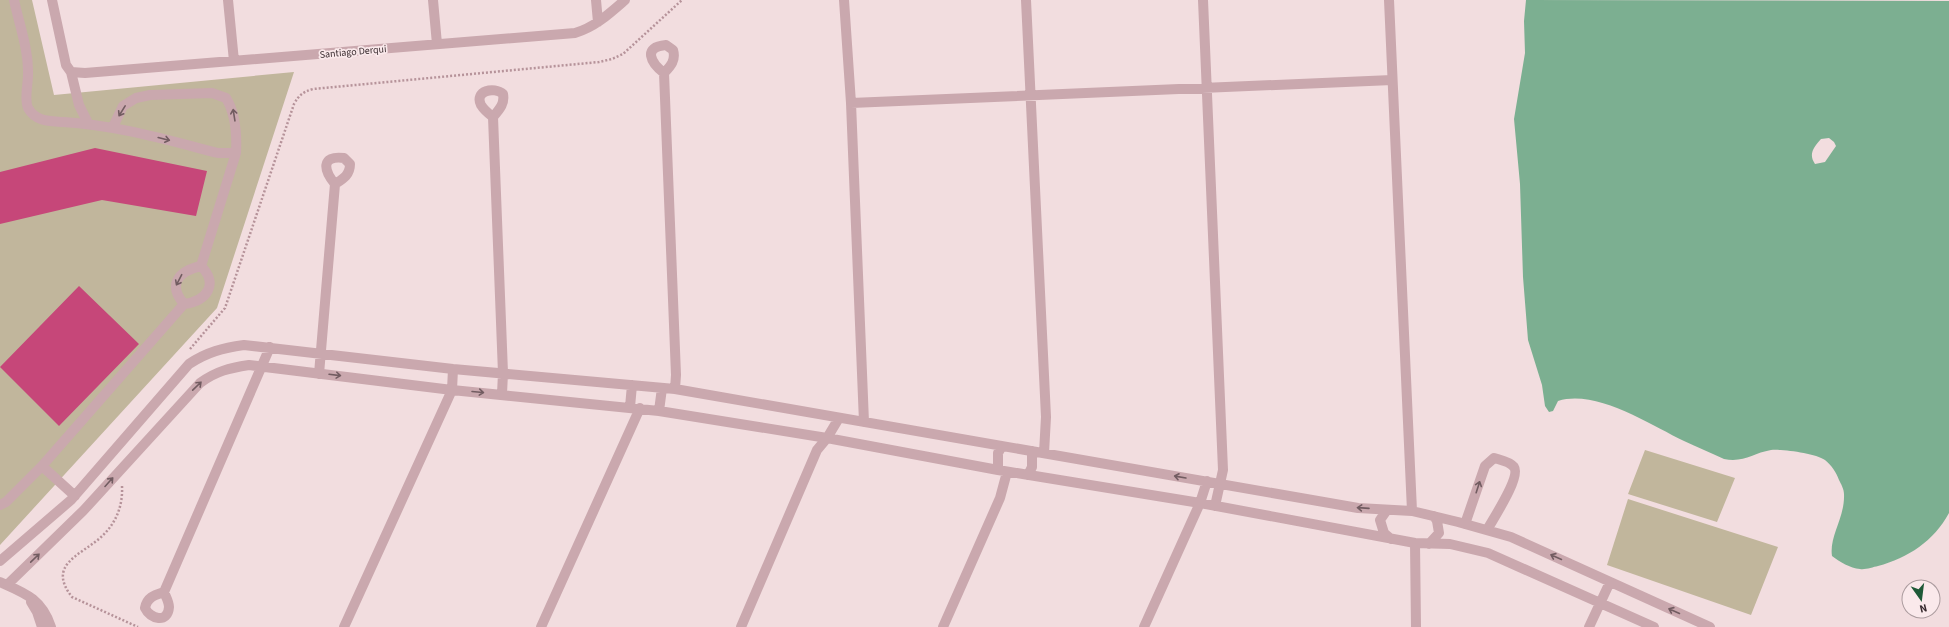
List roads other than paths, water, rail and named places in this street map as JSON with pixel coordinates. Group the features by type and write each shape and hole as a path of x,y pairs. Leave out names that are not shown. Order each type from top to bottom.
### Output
{"street":[{"path":"14,0 27,58 28,73 26,102 29,109 42,120 88,123 113,127 218,153 236,153"},
{"path":"52,0 66,65 72,72 79,105 88,123"},
{"path":"228,0 234,61"},
{"path":"433,0 437,44"},
{"path":"596,0 598,22"},
{"name":"Santiago Derqui","path":"72,72 85,73 575,32 586,29 598,22 625,0"},
{"path":"844,0 851,103 864,422"},
{"path":"1026,0 1046,417 1044,453"},
{"path":"1203,0 1223,470 1215,506"},
{"path":"1388,0 1412,511"},
{"path":"664,73 676,374 675,389"},
{"path":"851,103 1392,80"},
{"path":"113,127 123,106 136,98 150,95 212,93 226,98 233,109 237,138 236,153 200,266"},
{"path":"493,117 503,373 502,394"},
{"path":"319,374 322,355 335,184"},
{"path":"184,304 179,298 176,288 178,278 187,269 200,266"},
{"path":"0,505 6,502 42,466 184,304 195,303 206,295 210,282 207,272 200,266"},
{"path":"0,561 73,498 189,364 204,354 221,348 244,344 322,355 453,369 675,389 1358,508 1412,511 1511,537 1710,627"},
{"path":"164,592 264,366 270,347"},
{"path":"51,627 41,607 30,595 3,584 83,511 192,390 209,376 227,368 249,365 452,390 659,411 827,438 1003,471 1200,503 1415,544 1450,544 1488,553 1654,627"},
{"path":"344,627 452,390 453,369"},
{"path":"541,627 635,408 632,385"},
{"path":"659,411 662,388"},
{"path":"741,627 817,450 827,438 839,418"},
{"path":"943,627 1000,498 1003,471 998,453 1002,446"},
{"path":"1028,475 1032,467 1032,451"},
{"path":"1465,524 1485,466 1494,458 1506,461 1514,467 1514,482 1487,530"},
{"path":"42,466 73,498 83,511"},
{"path":"1144,627 1200,503 1207,481"},
{"path":"1387,510 1380,520 1381,527 1391,539"},
{"path":"1429,544 1439,533 1438,521 1434,516"},
{"path":"1415,544 1416,627"},
{"path":"1590,627 1599,603 1610,582"},
{"path":"22,592 35,608 42,627"}]}
